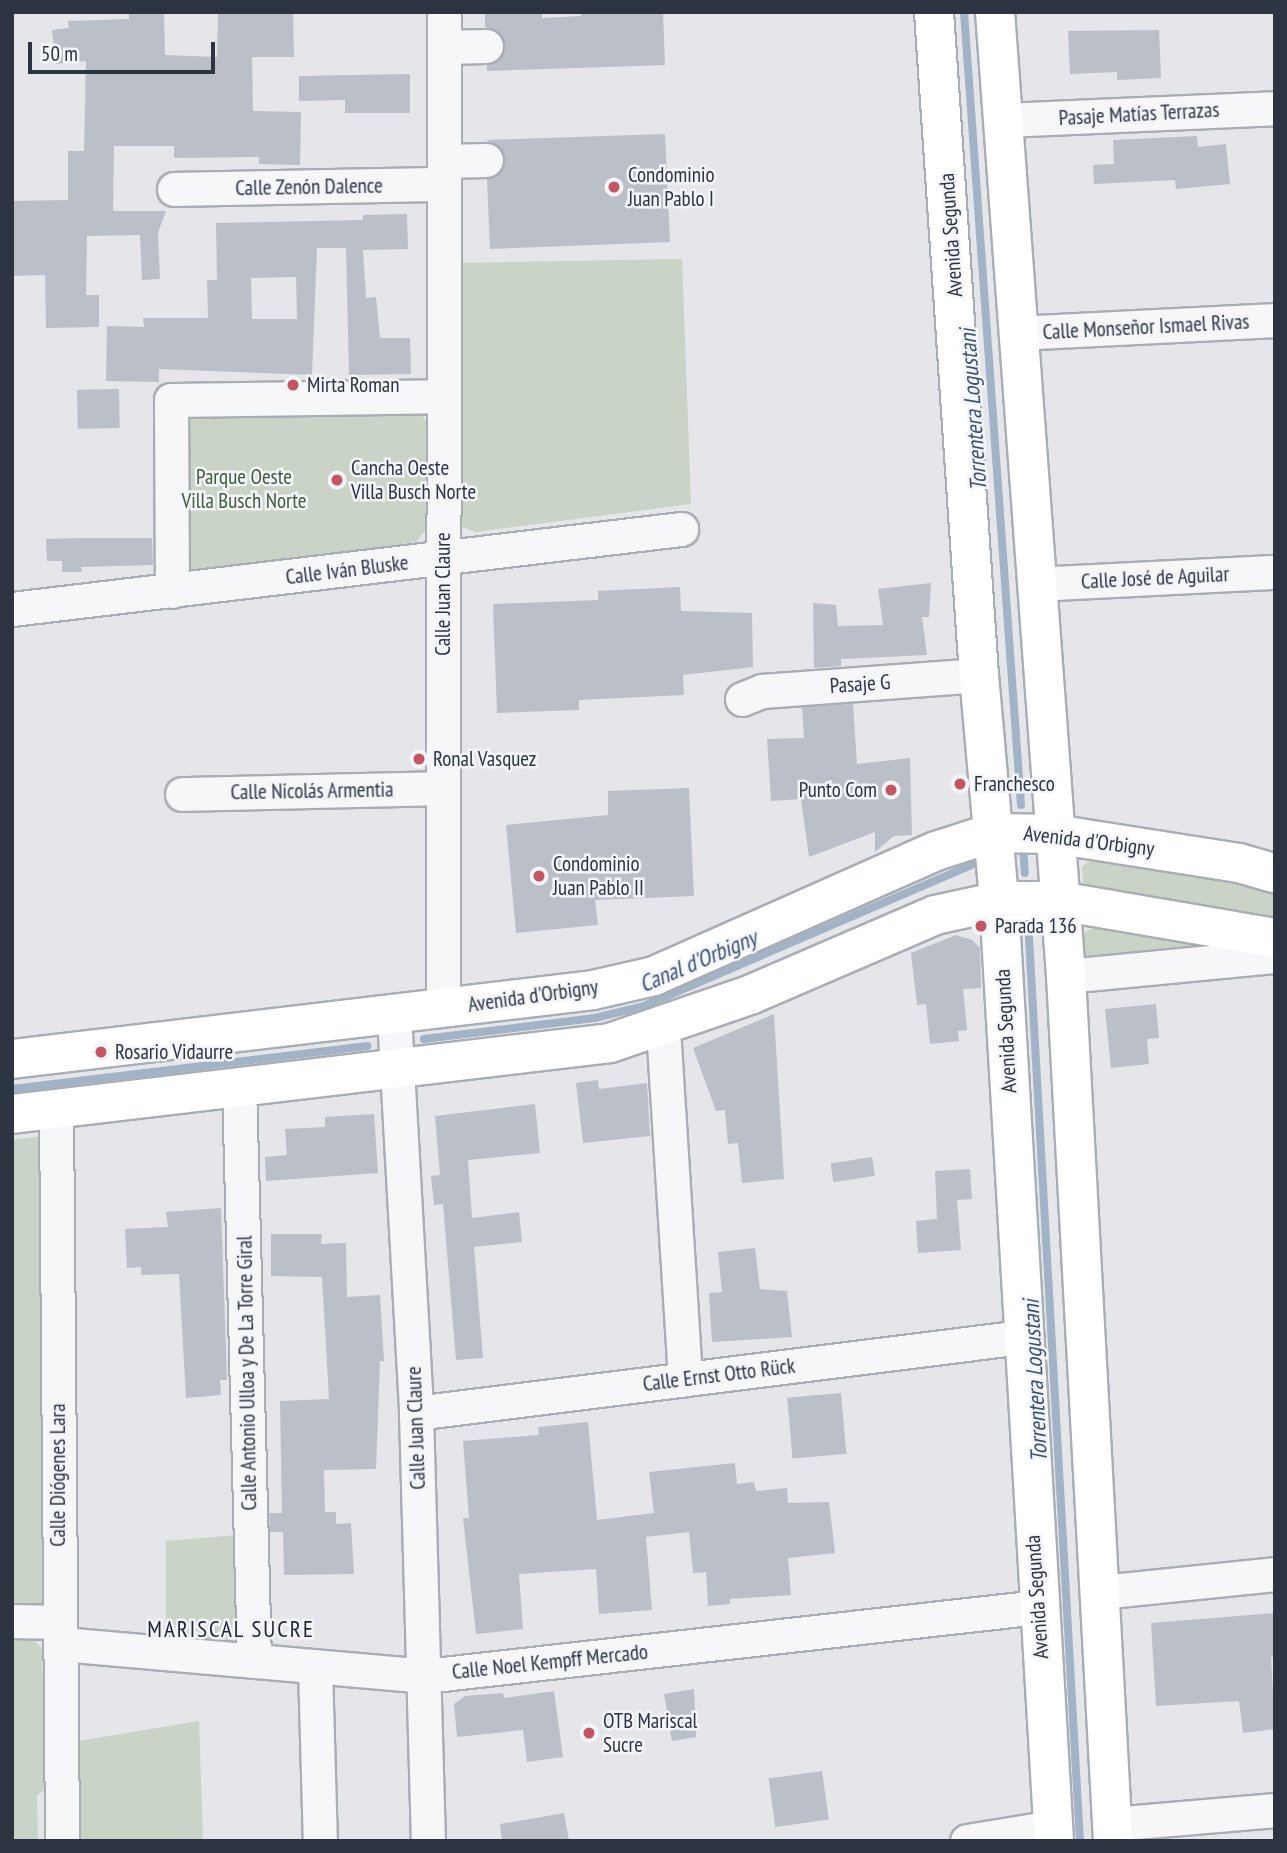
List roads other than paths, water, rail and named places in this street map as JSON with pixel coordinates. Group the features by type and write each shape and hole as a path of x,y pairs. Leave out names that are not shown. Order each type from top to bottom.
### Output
{"main road":[{"name":"Avenida Segunda","path":"934,12 979,675 999,901 1022,1337 1053,1834"},
{"path":"995,12 1066,976 1112,1832"},
{"name":"Avenida d'Orbigny","path":"12,1059 593,990 654,976 947,846 992,834 1054,834 1240,863 1275,873"},
{"path":"12,1114 610,1042 663,1028 935,915 999,901 1059,901 1275,938"}],"street":[{"name":"Calle Juan Claure","path":"443,1008 444,12"},
{"path":"444,47 486,46"},
{"name":"Pasaje Matías Terrazas","path":"1003,120 1275,108"},
{"name":"Calle Zenón Dalence","path":"174,189 444,172 486,160"},
{"name":"Calle Monseñor Ismael Rivas","path":"1018,332 1275,320"},
{"path":"172,591 171,400 443,396"},
{"name":"Calle Iván Bluske","path":"12,609 681,529"},
{"name":"Calle José de Aguilar","path":"1036,584 1275,572"},
{"name":"Pasaje G","path":"742,699 762,691 979,675"},
{"name":"Calle Nicolás Armentia","path":"182,794 442,788"},
{"path":"1066,976 1275,956"},
{"name":"Calle Juan Claure","path":"394,1015 416,1413 428,1841"},
{"path":"663,1028 685,1379"},
{"name":"Calle Antonio Ulloa y De La Torre Giral","path":"239,1085 254,1661"},
{"name":"Calle Diógenes Lara","path":"55,1108 62,1841"},
{"name":"Calle Ernst Otto Rück","path":"416,1413 1022,1337"},
{"path":"1101,1592 1275,1574"},
{"name":"Calle Noel Kempff Mercado","path":"12,1621 60,1633 254,1661 425,1676 1038,1607"},
{"path":"315,1667 320,1841"},
{"path":"1112,1832 1275,1810"},
{"path":"967,1841 1053,1834"}],"waterway":[{"name":"Torrentera Logustani","path":"964,12 1021,805"},
{"name":"Torrentera Logustani","path":"1023,847 1025,873"},
{"name":"Canal d'Orbigny","path":"424,1039 595,1018 644,1006 972,865"},
{"name":"Torrentera Logustani","path":"1028,920 1080,1841"},
{"name":"Canal d'Orbigny","path":"12,1089 367,1046"}],"place":[{"name":"Condominio Juan Pablo I","path":"614,187"},
{"name":"Mirta Roman","path":"293,385"},
{"name":"Cancha Oeste Villa Busch Norte","path":"337,480"},
{"name":"Ronal Vasquez","path":"419,759"},
{"name":"Franchesco","path":"960,784"},
{"name":"Punto Com","path":"891,790"},
{"name":"Condominio Juan Pablo II","path":"539,876"},
{"name":"Parada 136","path":"981,926"},
{"name":"Rosario Vidaurre","path":"101,1052"},
{"name":"OTB Mariscal Sucre","path":"589,1733"}],"district":[{"name":"MARISCAL SUCRE","path":"231,1629"}],"park label":[{"name":"Parque Oeste Villa Busch Norte","path":"244,489"}]}
